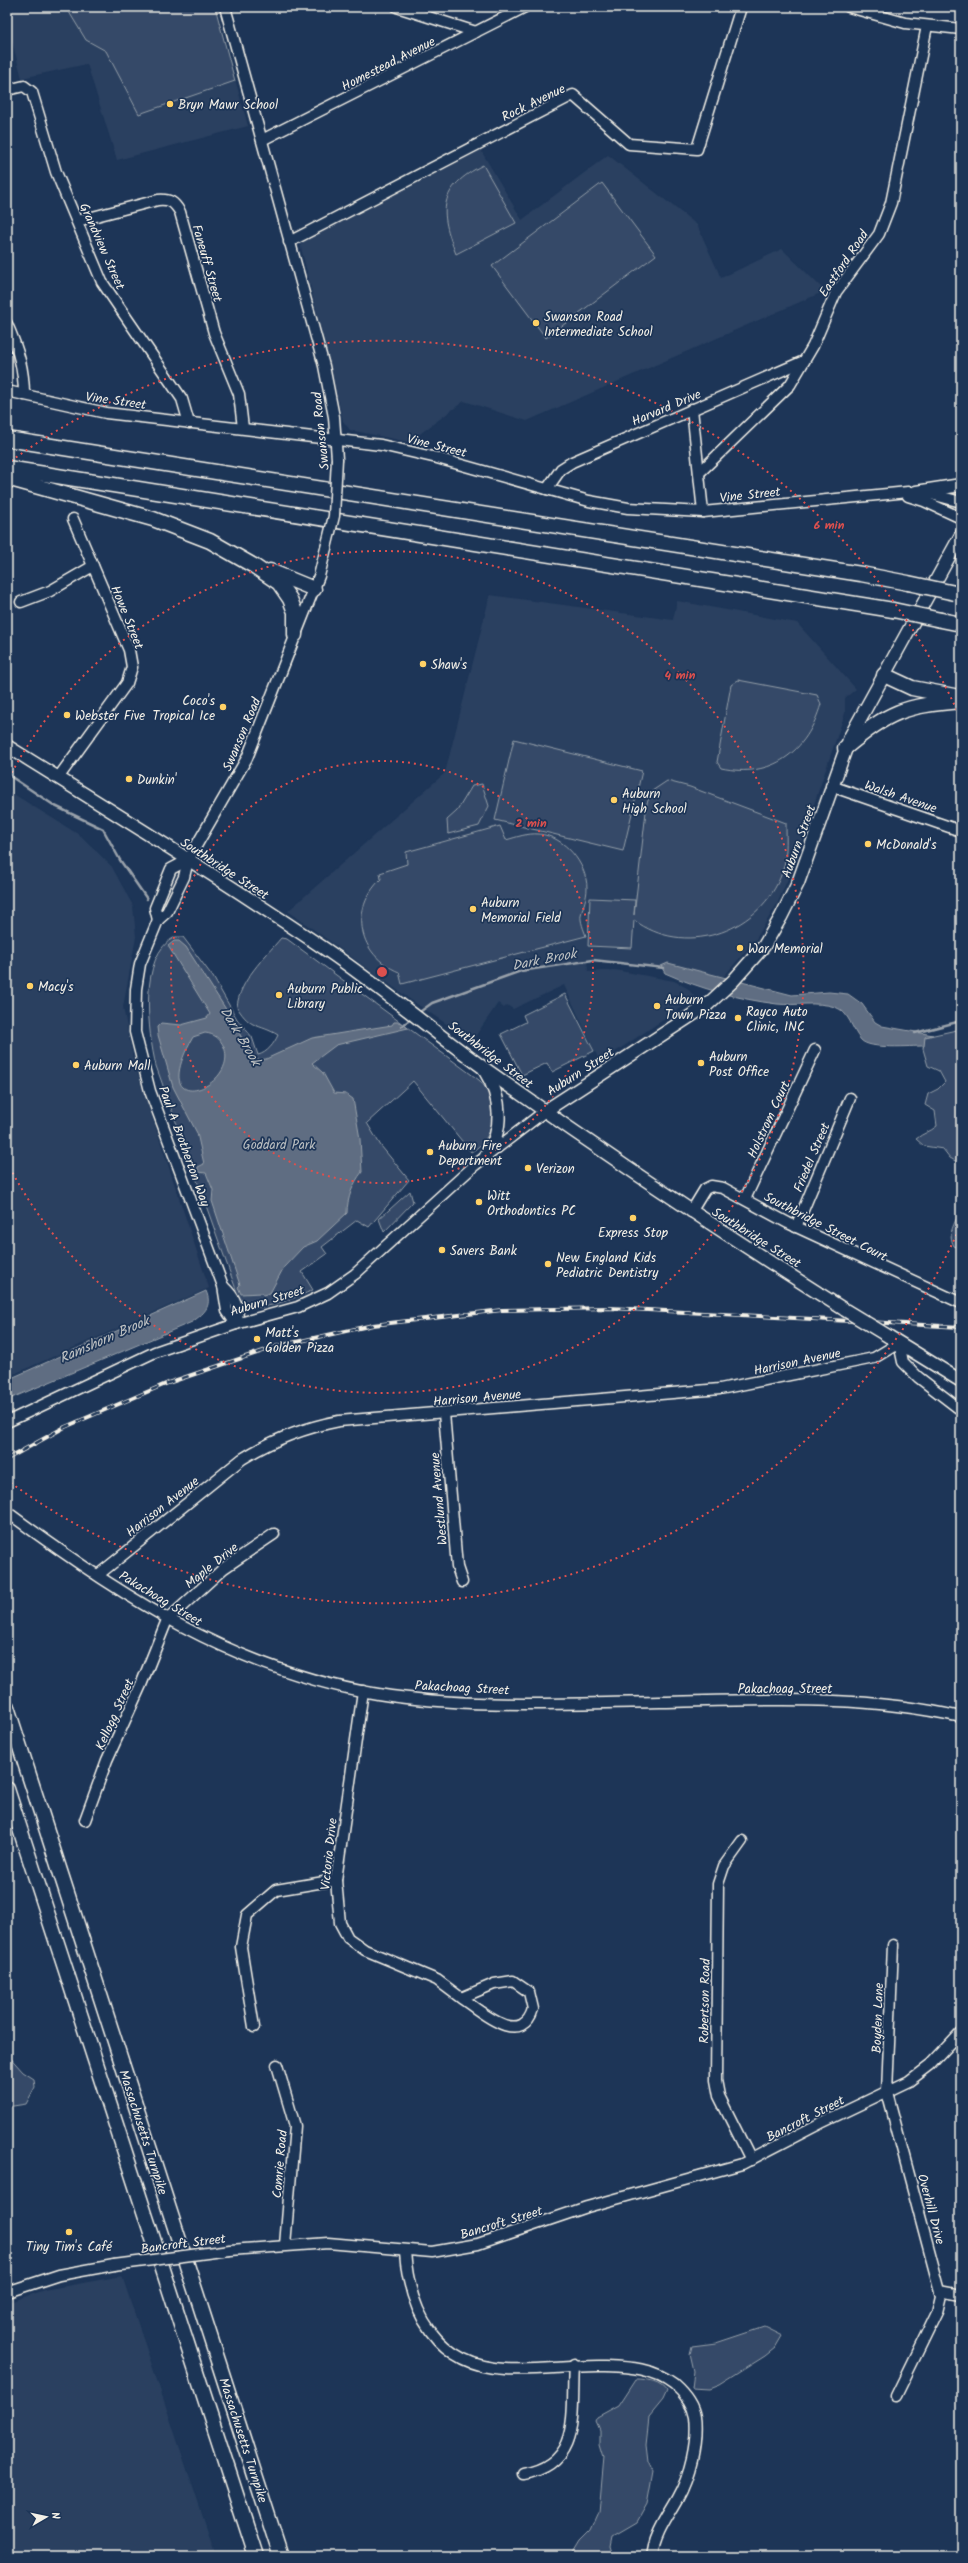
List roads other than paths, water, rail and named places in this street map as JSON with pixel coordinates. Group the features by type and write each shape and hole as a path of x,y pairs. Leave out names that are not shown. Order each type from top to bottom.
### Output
{"highway":[{"path":"7,439 830,569 908,583 958,594"},
{"path":"7,468 893,610 961,624"},
{"path":"7,478 153,519 210,541 254,566 279,583 290,598 295,612 295,635"},
{"path":"254,566 314,589"},
{"path":"884,675 912,688 961,697"},
{"path":"845,748 881,719 895,712 918,705 961,701"},
{"name":"Massachusetts Turnpike","path":"7,1707 281,2556"},
{"name":"Massachusetts Turnpike","path":"7,1789 256,2556"}],"main road":[{"path":"916,492 961,485"},
{"name":"Auburn Street","path":"545,1111 706,1006 718,996 764,946 782,917 798,882 845,748 961,535"},
{"name":"Southbridge Street","path":"7,746 188,860 331,953 483,1067 691,1212 899,1344 961,1381"},
{"path":"483,1067 494,1086 500,1108 495,1139 486,1156"}],"street":[{"name":"Swanson Road","path":"188,860 243,765 314,589 334,516 337,460 336,438 324,366 225,7"},
{"path":"397,7 476,32"},
{"name":"Homestead Avenue","path":"262,140 525,7"},
{"name":"Rock Avenue","path":"289,242 574,95 629,144 697,149 741,7"},
{"path":"849,7 892,20 927,26 961,29"},
{"name":"Eastford Road","path":"700,473 779,396 794,378 804,361 837,291 869,250 886,218 893,195 927,26"},
{"name":"Grandview Street","path":"7,90 24,86 32,92 51,157 102,282 182,399 189,423"},
{"name":"Faneuff Street","path":"77,221 158,200 168,200 175,204 180,212 214,333 240,394 243,428"},
{"path":"7,324 20,354 24,372 24,395"},
{"name":"Harvard Drive","path":"547,489 561,469 572,462 804,361"},
{"name":"Vine Street","path":"7,391 106,413 336,438 418,453 614,506 703,512 860,495 916,492 961,502"},
{"path":"692,409 703,512"},
{"name":"Vine Street","path":"860,495 915,498 961,518"},
{"name":"Howe Street","path":"58,778 110,708 127,683 131,671 129,650 73,519"},
{"path":"21,602 50,591 93,566"},
{"name":"Walsh Avenue","path":"832,786 961,832"},
{"name":"Paul A Brotherton Way","path":"158,920 155,908 171,869 188,860"},
{"name":"Paul A Brotherton Way","path":"188,860 184,877 167,912 158,920 143,955 136,981 135,1014 137,1043 150,1091 223,1286 233,1296 240,1313 236,1324"},
{"name":"Holstrom Court","path":"745,1199 815,1050"},
{"name":"Friedel Street","path":"796,1227 850,1098"},
{"name":"Auburn Street","path":"7,1422 155,1352 236,1324 298,1307 337,1287 355,1274 486,1156 545,1111"},
{"name":"Southbridge Street Court","path":"691,1212 702,1193 711,1186 723,1188 796,1227 908,1281 961,1303"},
{"path":"899,1344 903,1362 918,1377 961,1410"},
{"name":"Harrison Avenue","path":"98,1575 242,1460 274,1440 339,1421 444,1413 737,1386 874,1358 899,1344"},
{"name":"Westlund Avenue","path":"444,1413 457,1567 462,1582"},
{"name":"Pakachoag Street","path":"7,1512 98,1575 167,1620 216,1644 278,1668 363,1691 408,1698 491,1703 853,1701 894,1705 961,1718"},
{"name":"Maple Drive","path":"167,1620 224,1568 274,1534"},
{"name":"Kellogg Street","path":"85,1820 108,1760 141,1685 167,1620"},
{"name":"Victoria Drive","path":"363,1691 336,1880 338,1915 341,1927 348,1938 365,1950 437,1980 460,1998 509,2028 526,2023 533,2009 529,1992 513,1981 494,1984 460,1998"},
{"name":"Robertson Road","path":"742,1841 724,1866 718,1884 716,2080 719,2096 751,2160"},
{"path":"254,2027 241,1947 247,1915 276,1890 336,1880"},
{"name":"Boyden Lane","path":"887,2092 892,1945"},
{"name":"Bancroft Street","path":"7,2292 59,2275 114,2265 230,2250 285,2245 354,2244 405,2251 440,2252 474,2245 587,2207 727,2169 751,2160 821,2123 887,2092 918,2075 961,2032"},
{"name":"Comrie Road","path":"277,2065 295,2126 285,2245"},
{"name":"Overhill Drive","path":"887,2092 940,2291 939,2307 896,2396"},
{"path":"405,2251 410,2285 417,2309 432,2335 447,2349 469,2361 498,2368 574,2365 627,2367 652,2372 677,2387 691,2405 695,2425 690,2466 680,2492 655,2538 651,2556"},
{"path":"940,2291 961,2296"},
{"path":"523,2474 547,2468 555,2462 564,2449 570,2433 574,2365"}],"water":[{"path":"174,941 179,941 186,947 229,1014 252,1057 257,1060 266,1059 312,1038 392,1025 394,1022 399,1022 408,1028 336,1045 312,1063 323,1073 334,1093 346,1094 353,1099 360,1139 362,1172 351,1191 347,1213 317,1241 303,1247 284,1267 270,1293 263,1295 262,1293 241,1294 238,1287 240,1285 212,1201 213,1190 206,1173 198,1172 198,1167 204,1164 197,1133 173,1087 158,1035 157,1027 161,1023 181,1025 207,1018 210,1014 168,946","holes":["205,1033 214,1035 221,1041 224,1047 225,1062 219,1075 208,1085 196,1090 185,1089 179,1081 181,1064 193,1037"]},
{"path":"668,963 792,995 829,992 848,994 862,1004 875,1022 882,1026 933,1035 925,1037 924,1046 891,1047 873,1045 861,1040 844,1013 835,1007 821,1004 777,1004 720,993 665,973 661,966"},
{"name":"Ramshorn Brook","path":"206,1291 208,1306 200,1316 192,1322 7,1400 7,1380"}],"waterway":[{"name":"Dark Brook","path":"7,774 55,806 103,829 120,860 147,899"},
{"name":"Dark Brook","path":"417,1014 432,1003 521,971 593,960 664,968"},
{"name":"Dark Brook","path":"402,1026 412,1018"},
{"name":"Dark Brook","path":"915,1033 961,1021"}],"railway":[{"path":"7,1459 65,1427 168,1383 278,1346 373,1325 502,1310 610,1308 961,1327"}],"place":[{"name":"Bryn Mawr School","path":"170,104"},
{"name":"Swanson Road Intermediate School","path":"536,323"},
{"name":"Shaw's","path":"423,664"},
{"name":"Coco's Tropical Ice","path":"223,707"},
{"name":"Webster Five","path":"67,715"},
{"name":"Dunkin'","path":"129,779"},
{"name":"Auburn High School","path":"614,800"},
{"name":"McDonald's","path":"868,844"},
{"name":"Auburn Memorial Field","path":"473,909"},
{"name":"War Memorial","path":"740,948"},
{"name":"Macy's","path":"30,986"},
{"name":"Auburn Public Library","path":"279,995"},
{"name":"Auburn Town Pizza","path":"657,1006"},
{"name":"Rayco Auto Clinic, INC","path":"738,1018"},
{"name":"Auburn Post Office","path":"701,1063"},
{"name":"Auburn Mall","path":"76,1065"},
{"name":"Auburn Fire Department","path":"430,1152"},
{"name":"Verizon","path":"528,1168"},
{"name":"Witt Orthodontics PC","path":"479,1202"},
{"name":"Express Stop","path":"633,1218"},
{"name":"Savers Bank","path":"442,1250"},
{"name":"New England Kids Pediatric Dentistry","path":"548,1264"},
{"name":"Matt's Golden Pizza","path":"257,1339"},
{"name":"Tiny Tim's Café","path":"69,2232"}],"park label":[{"name":"Goddard Park","path":"279,1144"}]}
